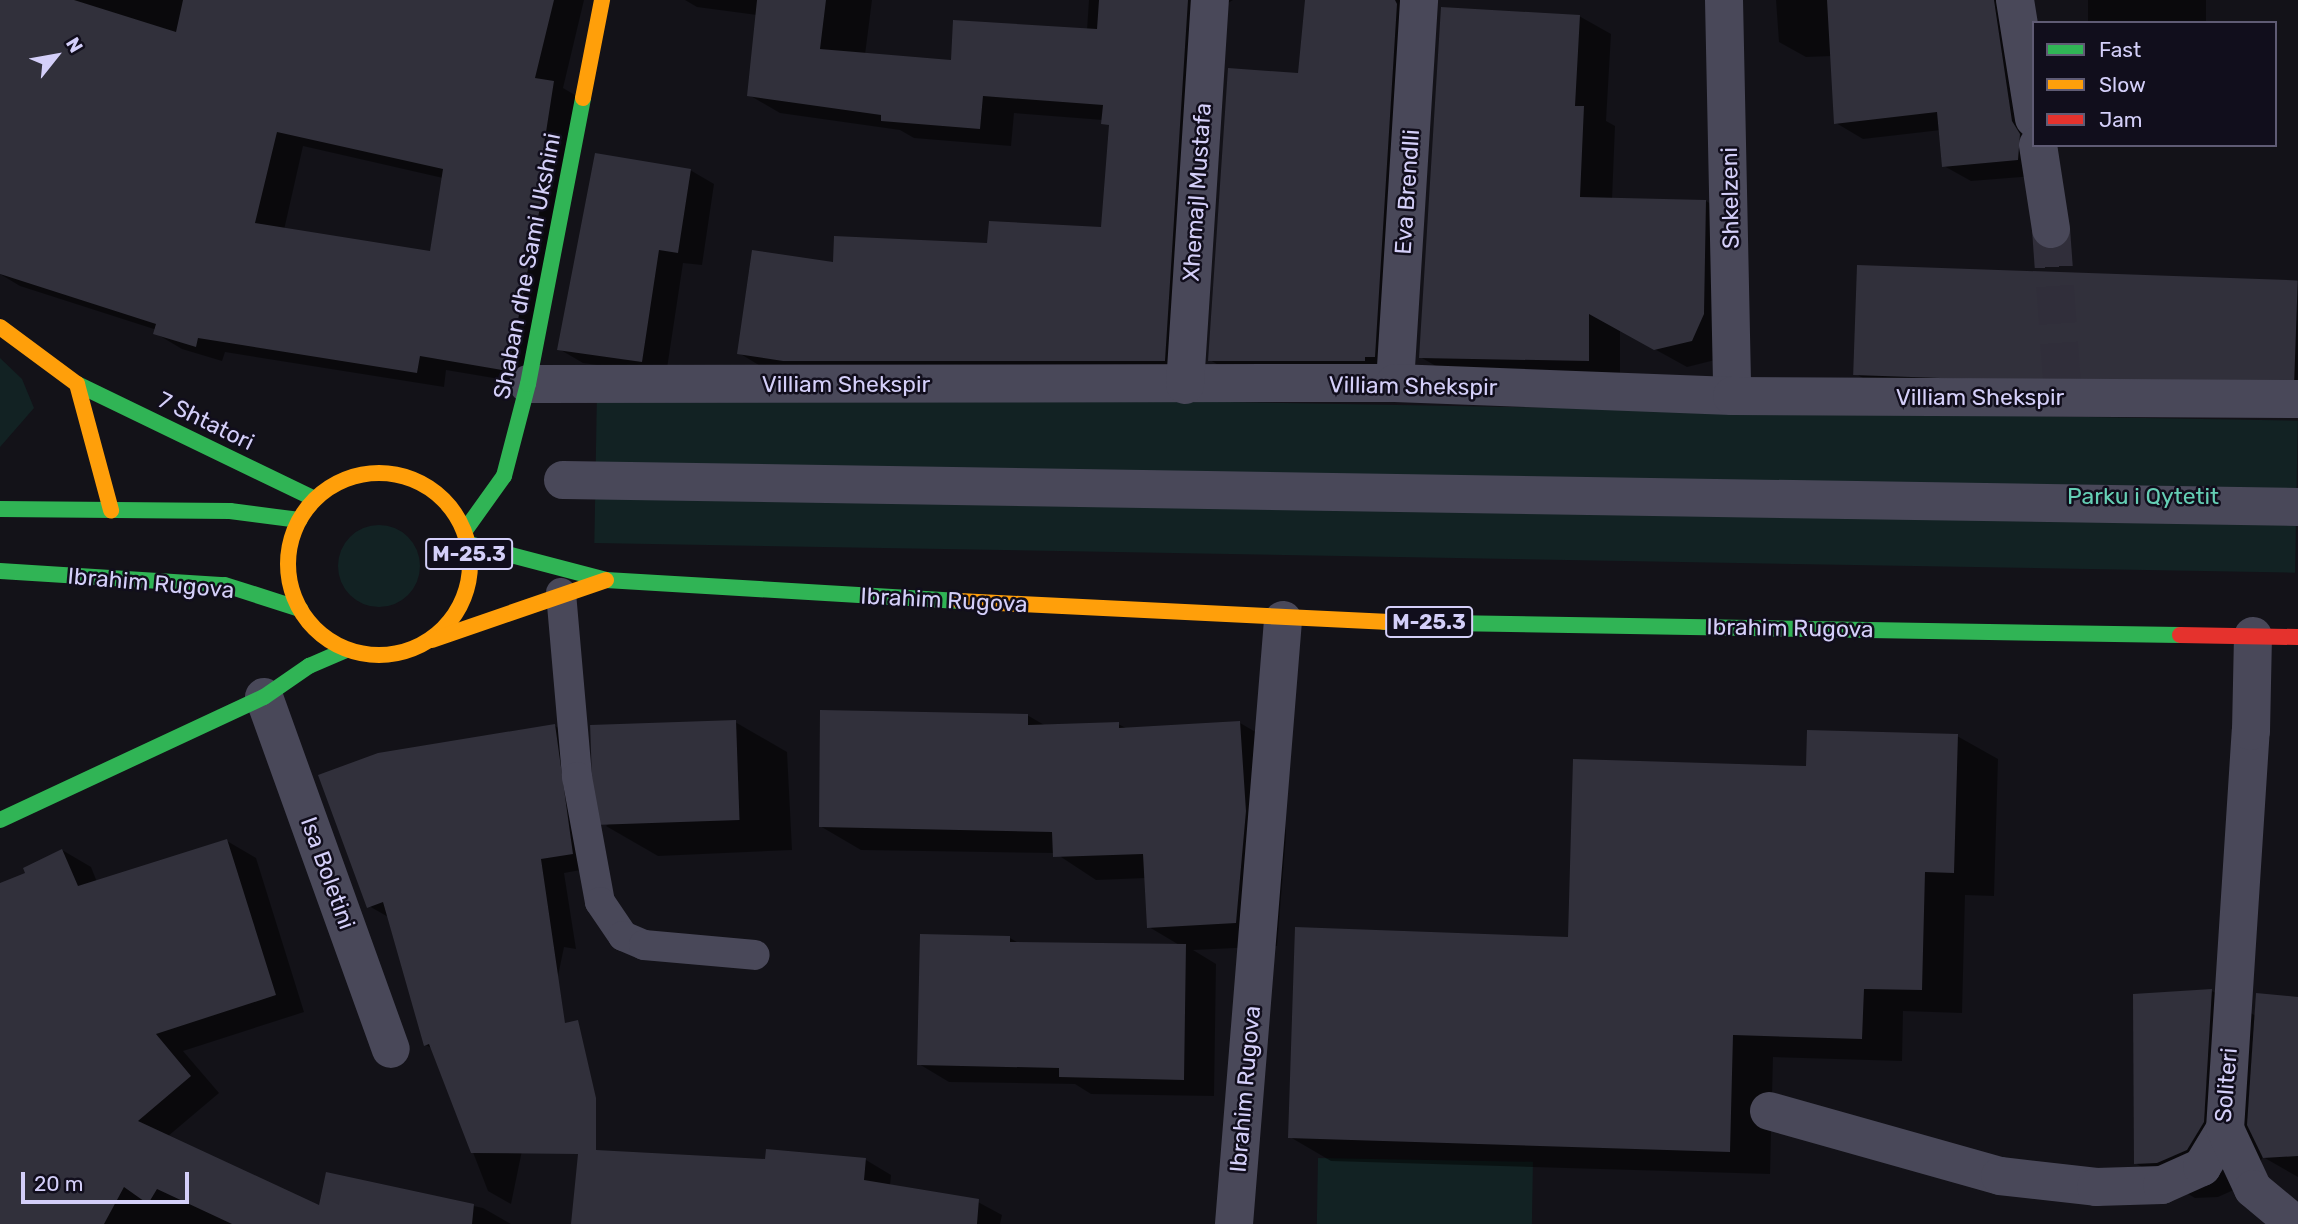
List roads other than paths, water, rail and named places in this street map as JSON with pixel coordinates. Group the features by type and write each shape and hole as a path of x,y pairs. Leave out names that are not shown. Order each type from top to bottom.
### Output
{"main road":[{"name":"Shaban dhe Sami Ukshini","path":"468,537 504,476 528,384 602,0"},
{"name":"7 Shtatori","path":"0,327 78,384 315,499"},
{"path":"78,384 111,510"},
{"name":"Ibrahim Rugova","path":"606,580 561,593 388,655 346,650 312,626 300,609 288,565 299,520 315,499 340,482 369,473 398,475 426,486 468,537 606,580 1283,620 2298,637"},
{"path":"0,509 230,511 299,520"},
{"name":"Ibrahim Rugova","path":"428,641 449,622 463,598 468,537"},
{"name":"Ibrahim Rugova","path":"0,571 225,585 300,609"},
{"path":"0,820 264,697 309,666 346,650"}],"street":[{"name":"Xhemajl Mustafa","path":"1185,385 1210,0"},
{"name":"Eva Brendlli","path":"1395,383 1419,0"},
{"name":"Shkelzeni","path":"1724,0 1731,396"},
{"path":"2015,0 2032,106"},
{"path":"2038,147 2051,229"},
{"name":"Villiam Shekspir","path":"528,384 1395,383 1731,396 2298,399"},
{"path":"563,480 2298,507"},
{"name":"Ibrahim Rugova","path":"1234,1224 1283,620"},
{"name":"Soliteri","path":"1769,1111 2000,1176 2096,1187 2162,1185 2202,1167 2225,1129 2252,718 2253,636"},
{"name":"Isa Boletini","path":"264,697 391,1049"},
{"path":"2225,1129 2253,1189 2295,1224"}],"lane":[{"path":"561,593 577,777 600,902 623,936 644,945 755,955"}],"tunnel":[{"path":"2051,229 2063,397"}],"park label":[{"name":"Parku i Qytetit","path":"2143,496"}]}
